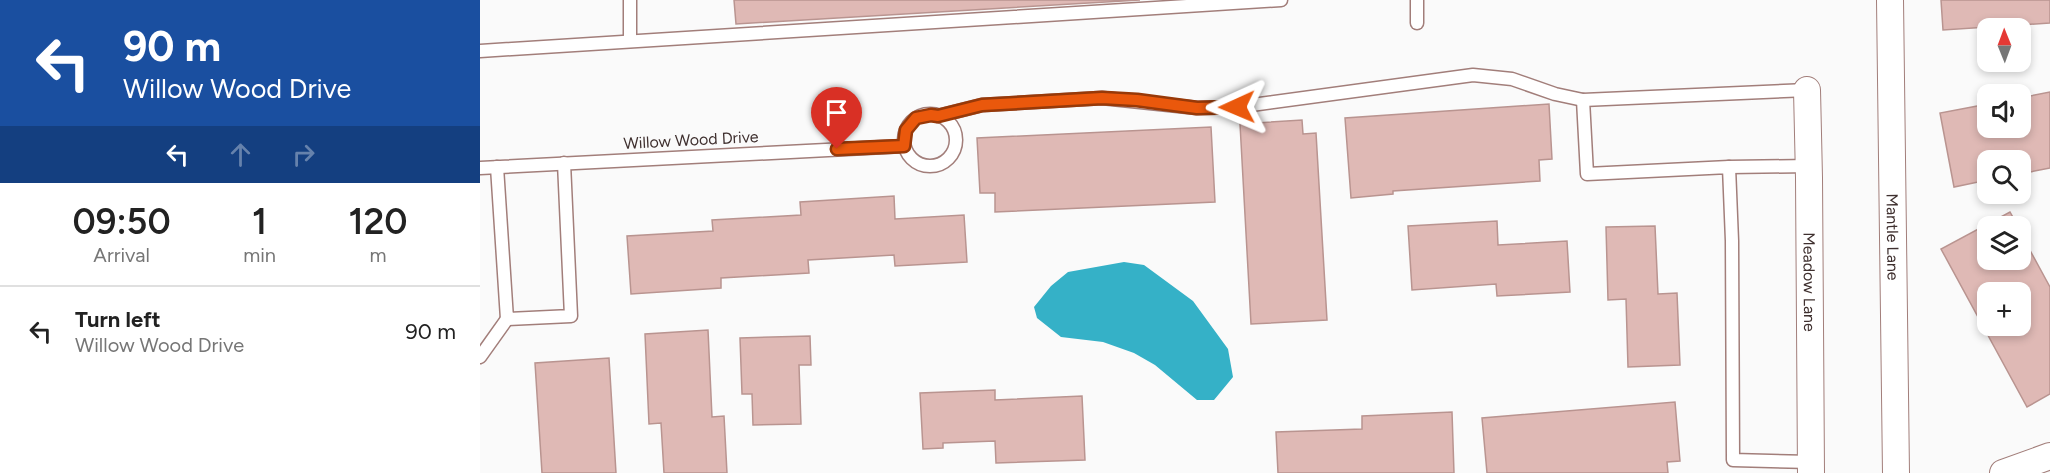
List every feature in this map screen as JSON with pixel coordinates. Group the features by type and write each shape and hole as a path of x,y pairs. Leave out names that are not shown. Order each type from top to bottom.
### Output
{"street":[{"name":"Mantle Lane","path":"1890,0 1896,473"},
{"name":"Meadow Lane","path":"1807,90 1811,467"},
{"path":"2003,473 2050,456"}],"lane":[{"path":"630,0 630,41"},
{"path":"480,51 1281,0"},
{"path":"1417,0 1417,23"},
{"path":"938,116 982,105 1102,98 1197,108 1237,107 1473,75 1512,79 1555,94 1583,100 1807,90"},
{"path":"1583,100 1587,174 1729,167 1809,166"},
{"path":"938,116 952,127 955,136 952,153 939,165 921,165 907,154 904,146 906,130 916,118 938,116"},
{"name":"Willow Wood Drive","path":"480,168 904,146"},
{"path":"507,320 571,316 564,163"},
{"path":"480,357 507,320 497,167"},
{"path":"1729,167 1732,241 1733,460 1811,467"}],"water":[{"path":"1124,262 1144,265 1193,301 1228,349 1233,377 1214,400 1197,400 1155,365 1134,353 1103,342 1061,337 1037,318 1034,307 1051,286 1068,272"}],"building":[{"path":"734,0 1140,0 736,24"},
{"path":"1941,0 2050,0 2050,23 2031,24 2031,18 1977,18 1977,28 1943,30"},
{"path":"2050,92 2050,168 2031,172 2031,150 1977,150 1977,182 1954,187 1940,113 1977,106 1977,138 2031,138 2031,96"},
{"path":"1549,104 1552,159 1539,160 1540,181 1393,191 1393,194 1351,198 1345,118"},
{"path":"1302,120 1303,134 1316,133 1327,320 1251,324 1240,124"},
{"path":"1211,127 1215,202 995,212 995,193 980,193 977,138"},
{"path":"894,196 895,219 964,215 967,262 895,266 894,255 808,260 809,273 721,278 721,288 631,294 627,236 713,231 712,220 801,215 800,202"},
{"path":"1497,221 1498,245 1567,241 1570,292 1497,296 1496,284 1412,290 1408,226"},
{"path":"1655,226 1658,294 1677,293 1680,365 1628,367 1626,299 1608,300 1606,227"},
{"path":"1977,230 1977,270 2031,270 2031,252 2050,287 2050,394 2027,407 1988,336 2031,336 2031,282 1977,282 1977,315 1941,249"},
{"path":"708,330 712,417 724,416 727,473 664,473 661,423 649,424 645,334"},
{"path":"810,336 811,365 799,365 801,424 753,425 752,394 742,394 740,338"},
{"path":"609,358 616,473 542,473 535,363"},
{"path":"995,390 995,400 1082,396 1085,460 996,463 995,441 943,443 943,448 923,449 920,393"},
{"path":"1675,402 1680,461 1667,462 1668,473 1487,473 1482,418"},
{"path":"1452,412 1454,473 1278,473 1276,432 1362,429 1362,416"}],"route":[{"path":"837,149 904,146 906,130 916,118 938,116 982,105 1102,98 1197,108 1237,107"}]}
